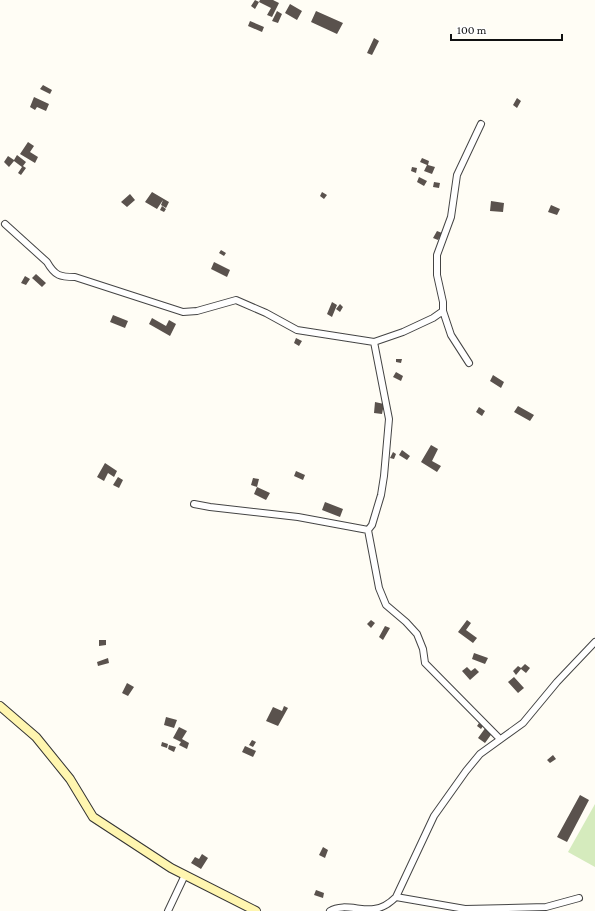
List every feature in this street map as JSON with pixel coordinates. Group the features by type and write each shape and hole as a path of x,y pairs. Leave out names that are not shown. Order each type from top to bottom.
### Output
{"main road":[{"path":"0,706 36,737 70,779 94,817 171,868 256,911"}],"street":[{"path":"469,363 451,335 443,311 443,302 437,275 437,255 451,217 457,175 481,124"},
{"path":"5,224 47,262 56,274 75,277 183,312 197,311 236,300 266,313 297,330 374,342 403,332 433,318 443,311"},
{"path":"374,342 389,419 381,495 372,525 368,530 379,588 386,605 406,622 417,634 423,649 425,664 500,739"},
{"path":"194,504 298,517 368,530"},
{"path":"330,911 339,907 374,909 387,905 396,897 434,816 466,771 480,754 523,723 557,682 595,642"},
{"path":"168,911 184,875"},
{"path":"396,897 465,909 546,908 579,898"}],"green space":[{"path":"595,804 595,867 568,852"}],"building":[{"path":"255,0 259,2 255,9 251,6"},
{"path":"260,0 273,0 279,3 272,17 267,15 271,8 259,2"},
{"path":"290,4 302,11 297,20 285,13"},
{"path":"277,11 282,14 278,23 272,21"},
{"path":"316,11 343,23 337,34 311,22"},
{"path":"250,21 264,27 262,32 248,26"},
{"path":"374,38 379,41 372,55 367,53"},
{"path":"43,85 52,90 50,94 40,89"},
{"path":"34,97 49,104 46,111 37,107 35,110 30,107"},
{"path":"517,98 521,101 517,108 513,105"},
{"path":"28,142 34,146 30,152 38,157 35,163 20,154"},
{"path":"17,155 26,162 23,166 26,168 21,175 18,173 22,167 14,161 9,167 4,162 8,156 14,160"},
{"path":"422,158 429,161 428,165 435,167 432,174 424,171 427,165 420,162"},
{"path":"412,167 417,168 416,173 411,171"},
{"path":"419,177 427,181 424,186 417,182"},
{"path":"434,182 440,183 439,188 433,187"},
{"path":"152,192 169,202 166,208 161,205 163,200 157,209 145,202"},
{"path":"322,192 327,195 324,199 320,196"},
{"path":"130,194 135,200 127,207 121,202"},
{"path":"491,201 504,203 503,212 490,211"},
{"path":"551,205 560,209 557,215 548,212"},
{"path":"162,206 166,209 164,212 160,210"},
{"path":"437,231 442,233 438,240 433,238"},
{"path":"221,250 226,253 224,256 219,253"},
{"path":"214,262 230,270 227,277 211,269"},
{"path":"36,274 46,283 42,287 32,278"},
{"path":"25,276 30,279 26,285 21,283"},
{"path":"332,302 337,305 332,317 327,314"},
{"path":"340,304 343,307 340,312 336,309"},
{"path":"113,315 128,321 125,328 110,322"},
{"path":"152,318 166,326 169,320 176,324 170,336 149,324"},
{"path":"296,338 302,341 299,346 294,343"},
{"path":"396,359 402,359 401,363 396,362"},
{"path":"396,372 403,376 401,381 393,377"},
{"path":"493,375 504,382 501,388 490,381"},
{"path":"375,402 384,404 382,414 374,413"},
{"path":"518,406 534,415 530,421 514,412"},
{"path":"479,407 485,411 482,416 476,412"},
{"path":"431,445 438,449 432,461 441,466 437,472 421,462"},
{"path":"402,450 410,456 407,460 399,455"},
{"path":"393,452 396,454 394,459 390,458"},
{"path":"105,463 117,471 114,477 108,473 104,481 97,477"},
{"path":"296,471 305,475 303,480 294,476"},
{"path":"118,477 123,480 119,488 113,485"},
{"path":"253,478 259,479 257,487 251,485"},
{"path":"257,487 270,493 266,500 254,494"},
{"path":"325,502 343,509 340,517 322,510"},
{"path":"371,620 375,623 371,628 367,624"},
{"path":"467,620 471,623 466,630 477,638 473,643 458,632"},
{"path":"385,626 390,628 383,640 379,637"},
{"path":"99,640 106,640 106,645 99,646"},
{"path":"474,653 488,658 485,664 472,659"},
{"path":"108,658 109,663 98,666 97,662"},
{"path":"525,664 530,668 526,673 521,669 516,675 513,671 518,666 521,668"},
{"path":"467,667 471,671 475,668 479,672 470,680 462,671"},
{"path":"514,677 524,688 518,693 508,682"},
{"path":"127,683 134,687 128,696 122,693"},
{"path":"284,706 288,708 278,726 266,721 273,707 282,711"},
{"path":"166,717 177,720 174,728 164,725"},
{"path":"479,723 483,726 481,729 477,726"},
{"path":"179,727 187,731 182,739 189,743 187,749 179,745 181,742 173,738"},
{"path":"486,727 493,732 485,743 478,738"},
{"path":"252,740 256,742 253,747 249,745"},
{"path":"162,742 168,744 167,748 161,746"},
{"path":"169,745 176,747 174,752 168,749"},
{"path":"245,746 256,751 253,757 242,752"},
{"path":"553,755 556,759 550,763 547,760"},
{"path":"580,795 589,800 567,842 557,837"},
{"path":"323,847 328,850 325,858 319,855"},
{"path":"202,854 208,858 201,869 191,863 195,857 199,859"},
{"path":"316,890 324,893 323,898 314,895"}]}
